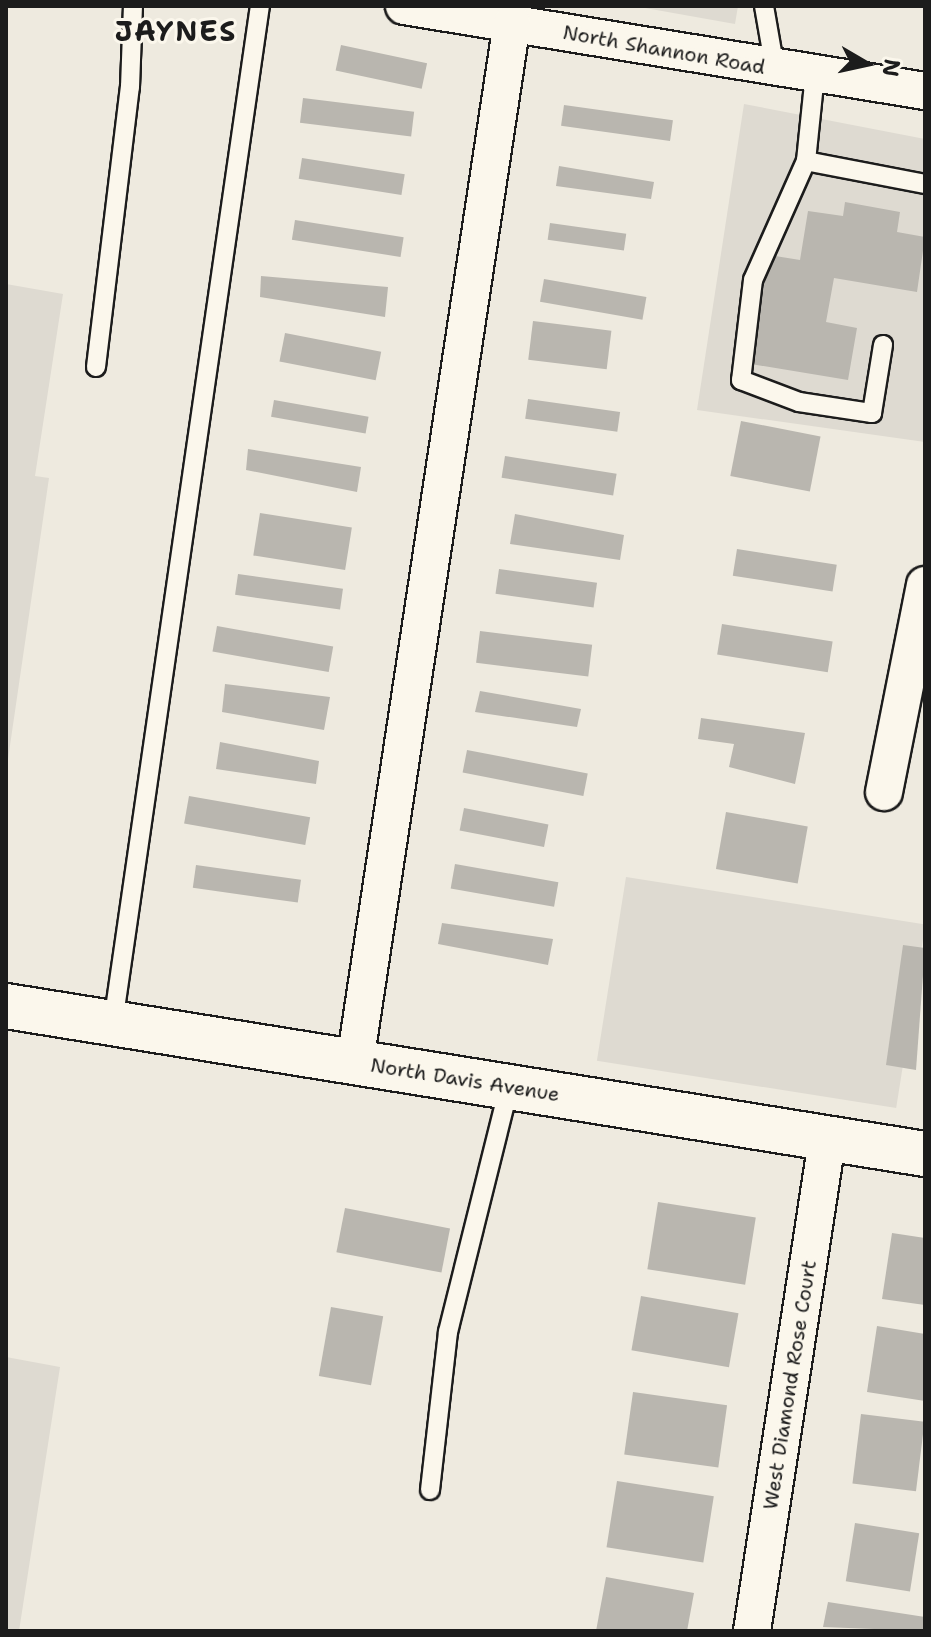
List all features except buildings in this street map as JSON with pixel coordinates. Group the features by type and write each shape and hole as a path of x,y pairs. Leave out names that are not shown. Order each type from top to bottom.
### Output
{"street":[{"name":"North Shannon Road","path":"404,6 512,14 775,69 925,91"},
{"path":"355,1062 512,14"},
{"path":"884,792 925,585"},
{"name":"North Davis Avenue","path":"6,1006 925,1154"},
{"name":"West Diamond Rose Court","path":"752,1631 827,1139"}],"lane":[{"path":"96,367 130,87 133,6"},
{"path":"113,1023 260,6"},
{"path":"764,6 775,69"},
{"path":"815,74 806,161 753,280 741,380 799,402 872,413 883,345"},
{"path":"806,161 925,184"},
{"path":"430,1490 448,1332 509,1087"}],"shaded area":[{"path":"634,6 738,6 735,24"},
{"path":"744,104 925,139 925,442 697,410"},
{"path":"6,284 63,294 35,476 49,478 6,773"},
{"path":"626,877 925,924 896,1108 597,1061"},
{"path":"6,1357 60,1367 19,1631 6,1631"}],"district":[{"name":"JAYNES","path":"176,31"}]}
